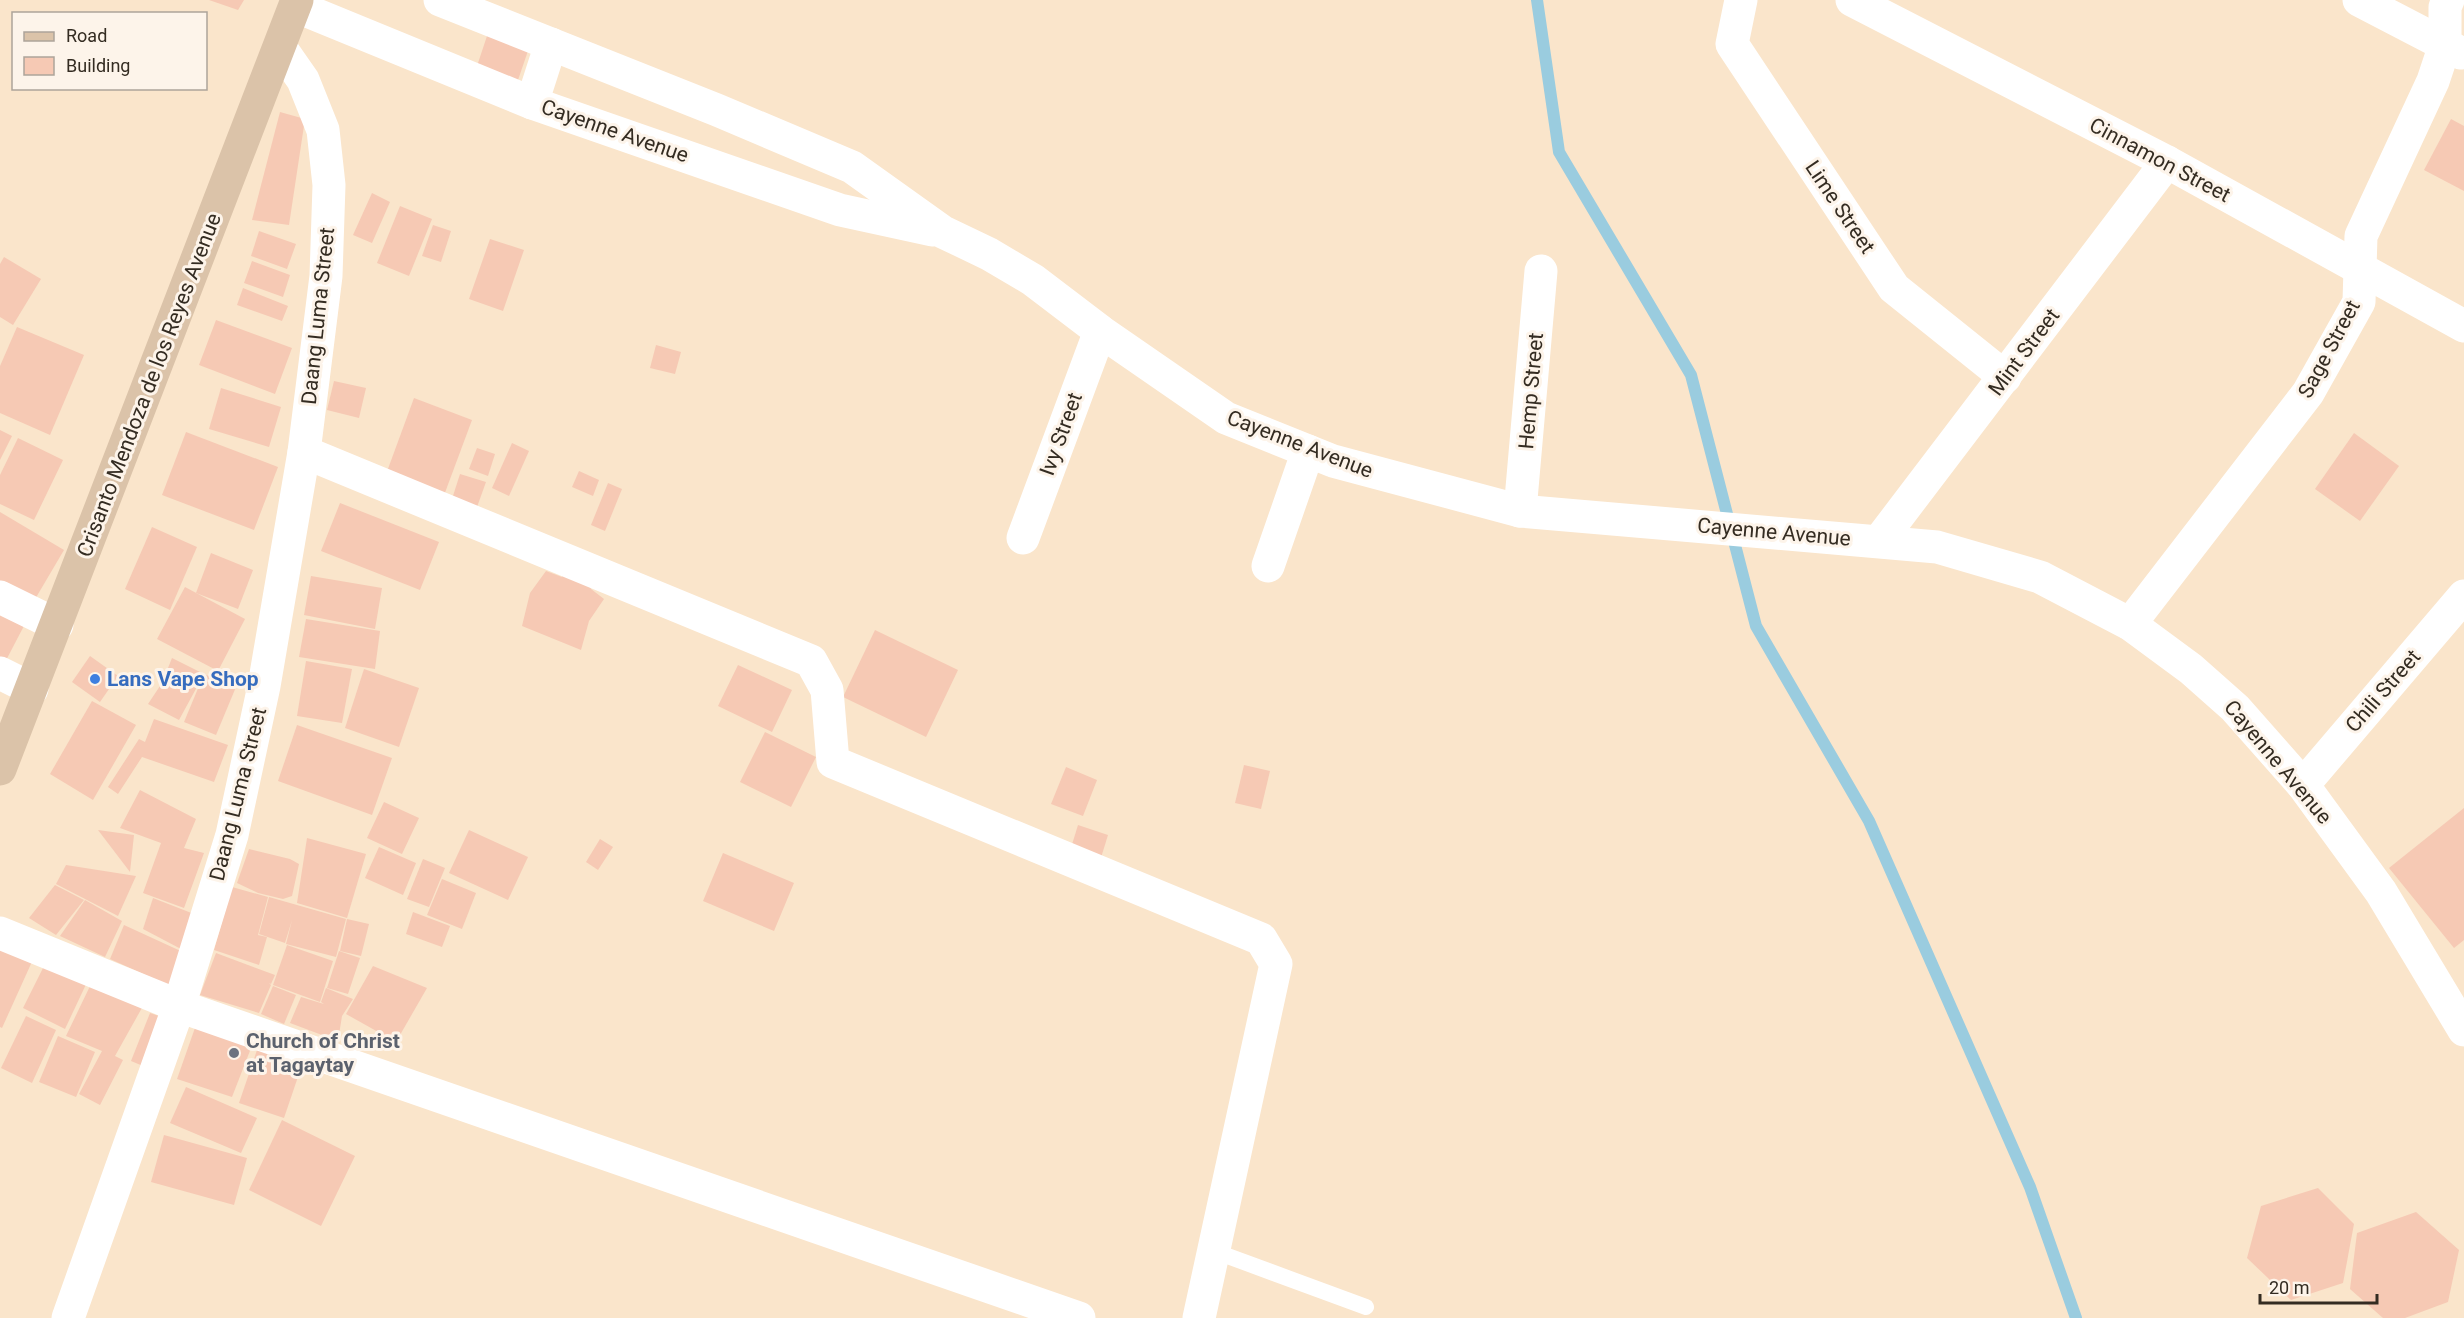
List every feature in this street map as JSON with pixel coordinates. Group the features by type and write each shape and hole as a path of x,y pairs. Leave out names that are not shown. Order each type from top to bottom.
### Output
{"main road":[{"name":"Crisanto Mendoza de los Reyes Avenue","path":"0,769 296,3"}],"street":[{"name":"Cayenne Avenue","path":"440,0 717,110 852,167 944,232 1034,280 1100,331 1226,418 1333,461 1393,479 1520,511 1880,540 1937,547 2040,577 2130,624 2190,669 2235,708 2302,785 2381,892 2464,1030"},
{"name":"Lime Street","path":"1741,0 1732,44 1894,288 2005,377"},
{"name":"Cinnamon Street","path":"1852,0 2167,162 2464,326"},
{"path":"2359,0 2454,50"},
{"name":"Sage Street","path":"2130,624 2308,393 2359,302 2361,236 2433,81 2454,50 2445,7 2448,0"},
{"name":"Cayenne Avenue","path":"296,3 531,103 840,210 944,232"},
{"path":"531,103 552,44"},
{"name":"Daang Luma Street","path":"68,1318 179,1005 232,835 264,686 304,452 326,276 329,185 323,130 303,80 280,47"},
{"name":"Mint Street","path":"1880,540 2167,162"},
{"name":"Hemp Street","path":"1520,511 1541,271"},
{"name":"Ivy Street","path":"1023,538 1100,331"},
{"path":"1268,566 1308,451"},
{"path":"304,452 811,661 827,690 832,762 1261,939 1276,964 1199,1318"},
{"name":"Chili Street","path":"2302,785 2464,596"},
{"path":"0,597 57,625"},
{"path":"0,673 32,689"},
{"path":"0,933 179,1005 1078,1318"}],"lane":[{"path":"1214,1251 1366,1307"}],"building":[{"path":"209,0 244,0 238,10"},
{"path":"490,27 531,42 517,83 476,69"},
{"path":"280,112 305,119 289,225 252,220"},
{"path":"2451,119 2464,126 2464,191 2424,170"},
{"path":"372,193 390,202 372,243 353,235"},
{"path":"400,206 432,219 409,276 377,263"},
{"path":"433,225 451,231 441,262 422,256"},
{"path":"259,231 296,244 287,269 251,256"},
{"path":"490,239 524,250 503,311 469,299"},
{"path":"4,257 41,279 13,325 0,317 0,264"},
{"path":"252,261 290,275 283,297 244,283"},
{"path":"243,288 288,306 282,321 237,305"},
{"path":"216,320 292,348 275,394 199,365"},
{"path":"17,327 84,355 50,435 0,413 0,366"},
{"path":"656,345 681,352 675,374 650,368"},
{"path":"334,381 366,388 359,418 327,410"},
{"path":"221,388 281,407 269,447 209,429"},
{"path":"414,398 472,420 443,498 385,477"},
{"path":"0,430 12,436 0,460"},
{"path":"186,432 278,467 254,530 162,495"},
{"path":"2354,433 2399,466 2360,521 2315,489"},
{"path":"18,438 63,460 34,520 0,504 0,475"},
{"path":"512,443 529,451 509,496 492,488"},
{"path":"477,448 495,454 488,476 469,469"},
{"path":"579,471 599,480 593,496 572,487"},
{"path":"460,474 486,482 477,507 452,499"},
{"path":"608,483 622,489 605,531 591,525"},
{"path":"340,503 439,542 420,590 321,551"},
{"path":"0,512 64,550 31,606 0,587"},
{"path":"152,527 197,547 170,610 125,589"},
{"path":"211,553 253,570 238,609 196,593"},
{"path":"566,567 588,580 591,589 604,599 589,621 581,650 522,626 530,593 546,571 562,577"},
{"path":"311,576 382,588 375,629 304,615"},
{"path":"185,587 245,619 218,671 157,639"},
{"path":"0,608 26,622 2,668 0,667"},
{"path":"306,619 380,631 375,669 299,657"},
{"path":"875,630 958,670 926,737 843,697"},
{"name":"Lans Vape Shop","path":"90,656 118,676 100,702 72,682"},
{"path":"172,658 204,674 179,720 148,704 162,683"},
{"path":"306,661 352,669 342,723 297,716"},
{"path":"738,665 792,690 772,732 718,706"},
{"path":"364,669 419,688 399,747 345,728"},
{"path":"204,674 236,687 216,735 184,722"},
{"path":"92,701 136,725 93,800 50,774"},
{"path":"154,719 228,745 214,782 142,757 118,794 108,787 139,739 145,742"},
{"path":"297,725 392,758 372,815 278,781"},
{"path":"765,732 816,757 791,807 740,782"},
{"path":"1244,765 1270,771 1261,809 1235,803"},
{"path":"1066,767 1097,780 1083,816 1051,804"},
{"path":"140,790 196,819 184,848 204,853 184,908 143,893 161,843 120,828"},
{"path":"384,802 419,818 402,854 367,838"},
{"path":"2464,808 2464,940 2454,948 2389,868"},
{"path":"1078,825 1108,835 1100,861 1070,851"},
{"path":"98,830 134,835 130,872"},
{"path":"469,830 528,857 508,900 449,873"},
{"path":"307,838 366,854 347,918 297,903"},
{"path":"600,839 613,847 598,870 586,862"},
{"path":"379,847 416,863 403,895 365,878"},
{"path":"249,849 290,859 299,864 292,896 283,899 258,893 237,883"},
{"path":"723,853 794,883 774,931 703,901"},
{"path":"423,859 445,868 429,907 407,899"},
{"path":"66,865 136,876 118,916 56,884"},
{"path":"442,879 476,893 462,929 427,915"},
{"path":"55,885 84,900 56,935 29,918"},
{"path":"232,887 268,897 258,935 267,937 259,965 214,950"},
{"path":"269,897 346,919 336,957 286,944 292,920 285,943 259,934"},
{"path":"153,898 194,914 181,949 143,929"},
{"path":"85,900 122,921 105,957 60,936"},
{"path":"413,912 450,926 442,947 406,934"},
{"path":"347,919 369,924 361,956 340,951"},
{"path":"124,925 185,953 170,986 110,959"},
{"path":"0,940 35,955 2,1028 0,1027"},
{"path":"287,945 333,961 320,1002 273,985"},
{"path":"339,951 360,958 348,994 327,988"},
{"path":"216,953 275,975 271,984 269,983 271,985 259,1013 200,995"},
{"path":"48,958 89,978 65,1029 23,1008"},
{"path":"373,966 427,988 396,1042 346,1014"},
{"path":"91,984 143,1006 115,1056 123,1060 100,1105 79,1094 102,1051 66,1036"},
{"path":"273,986 296,995 284,1024 261,1014"},
{"path":"326,988 353,999 342,1016 338,1041 290,1023 301,997 324,1004 321,1002"},
{"path":"150,1013 162,1017 143,1066 131,1061"},
{"path":"26,1016 56,1030 32,1083 1,1068"},
{"path":"196,1025 253,1043 232,1097 177,1079"},
{"path":"58,1036 95,1052 76,1097 39,1082"},
{"path":"257,1050 302,1065 284,1118 239,1103"},
{"path":"186,1087 257,1118 241,1153 170,1123"},
{"path":"282,1120 355,1156 321,1226 249,1190"},
{"path":"164,1135 247,1158 234,1205 151,1182"},
{"path":"2318,1188 2354,1224 2343,1283 2291,1300 2247,1258 2261,1206"},
{"path":"2416,1212 2459,1250 2448,1302 2405,1318 2383,1318 2350,1289 2357,1233"}],"waterway":[{"path":"1537,0 1559,152 1691,375 1756,626 1869,821 2030,1187 2076,1318"}],"place":[{"name":"Lans Vape Shop","path":"95,679"},
{"name":"Church of Christ at Tagaytay","path":"234,1053"}]}
